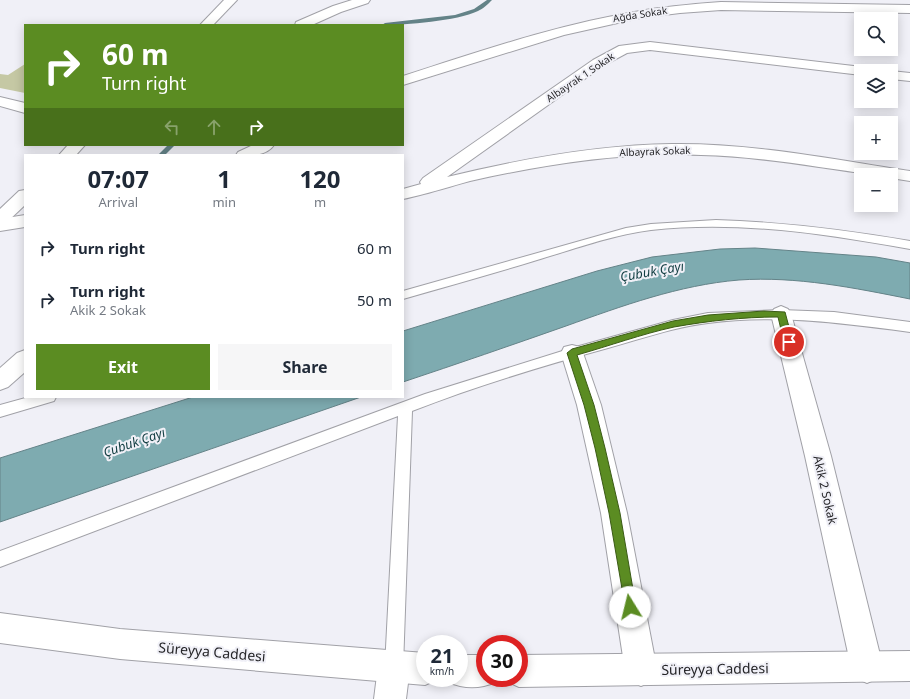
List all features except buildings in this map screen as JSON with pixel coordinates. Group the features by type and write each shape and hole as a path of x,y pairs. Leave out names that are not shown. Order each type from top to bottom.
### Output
{"street":[{"path":"207,24 231,0"},
{"path":"303,24 336,9 364,0"},
{"path":"831,0 844,9"},
{"name":"Ağda Sokak","path":"404,81 575,28 636,14 693,7 721,6 910,9"},
{"name":"Albayrak 1 Sokak","path":"420,189 591,68 624,49 643,46 670,47 854,70"},
{"path":"898,76 910,77"},
{"path":"0,101 24,108"},
{"path":"68,154 76,146"},
{"path":"246,154 264,146"},
{"name":"Albayrak Sokak","path":"404,194 496,171 572,157 672,149 763,155 910,176"},
{"path":"0,219 24,196"},
{"path":"0,225 24,221"},
{"name":"Akik 2 Sokak","path":"782,314 818,456 867,667"},
{"path":"572,353 589,405 614,513 641,670"},
{"path":"0,381 24,360"},
{"name":"Süreyya Caddesi","path":"0,628 120,644 416,668"},
{"name":"Süreyya Caddesi","path":"528,671 910,666"},
{"path":"390,699 394,667"}],"lane":[{"path":"404,295 614,234 650,227 696,224 775,226 822,230 910,245"},
{"path":"0,560 430,398 572,353 673,325 708,318 782,314 834,317 910,327"},
{"path":"0,411 46,398"},
{"path":"394,667 405,408"}],"green space":[{"path":"24,65 24,93 0,88 0,74 8,75"}],"water":[{"name":"Çubuk Çayı","path":"755,248 876,257 910,263 910,299 847,287 804,281 760,279 739,280 695,286 651,297 404,382 404,331 597,271 652,257 720,249"},
{"name":"Çubuk Çayı","path":"190,398 358,398 0,522 0,458"}],"waterway":[{"path":"393,24 455,16 476,10 490,0"},
{"path":"162,154 171,146"}],"route":[{"path":"630,607 614,513 600,448 589,405 572,353 673,325 708,318 764,314 782,314 789,342"}]}
